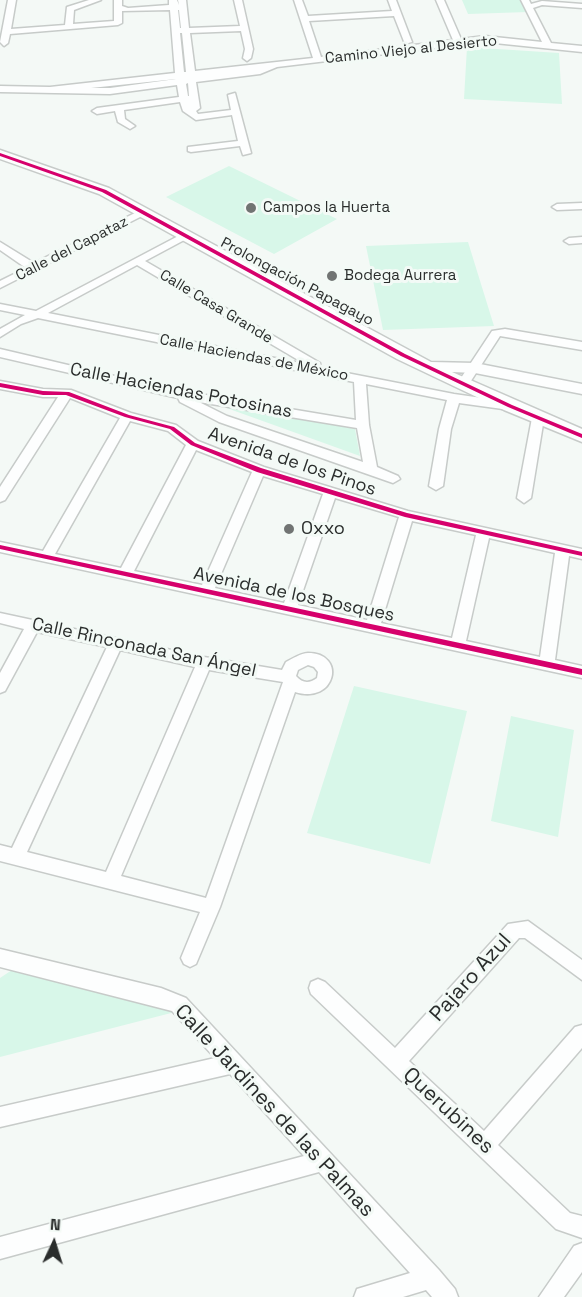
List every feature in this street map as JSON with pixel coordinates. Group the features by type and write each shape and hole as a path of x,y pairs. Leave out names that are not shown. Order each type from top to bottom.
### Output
{"street":[{"path":"4,43 12,0"},
{"path":"69,27 70,9 97,0"},
{"path":"238,0 249,49 247,58"},
{"path":"298,0 318,60"},
{"path":"392,0 408,42"},
{"path":"440,0 458,42"},
{"path":"548,44 527,4 542,2 582,6"},
{"path":"6,32 114,24 118,23 119,4 162,11"},
{"path":"119,19 130,14 162,11 177,6"},
{"path":"177,6 186,29 191,77 186,109 192,113 236,112"},
{"path":"177,6 176,30 180,79 189,99"},
{"path":"305,19 398,14"},
{"path":"315,18 318,28"},
{"path":"176,30 243,26"},
{"path":"322,38 328,58"},
{"name":"Camino Viejo al Desierto","path":"0,89 110,91 191,77 261,71 275,65 485,39 582,49"},
{"path":"191,149 245,148 232,95"},
{"path":"97,111 189,99"},
{"path":"119,108 121,120 130,126"},
{"name":"Prolongación Papagayo","path":"0,154 104,191 427,366 510,406 582,436"},
{"path":"557,207 582,206"},
{"name":"Calle del Capataz","path":"0,285 143,213"},
{"path":"0,334 17,322 36,315 184,236"},
{"path":"569,241 582,240"},
{"path":"0,245 34,268"},
{"name":"Calle Casa Grande","path":"138,261 325,372"},
{"name":"Calle Haciendas de México","path":"0,307 360,380 510,406"},
{"path":"463,384 496,333 504,332 582,346"},
{"name":"Calle Haciendas Potosinas","path":"0,353 170,393 363,425"},
{"path":"427,366 444,364 475,368 582,389"},
{"path":"360,380 363,425 371,469"},
{"name":"Avenida de los Pinos","path":"0,385 43,393 68,393 127,416 172,428 193,444 259,470 407,515 582,554"},
{"path":"0,497 68,393"},
{"path":"170,393 224,419 371,469 393,479"},
{"path":"436,486 444,429 454,398"},
{"path":"46,558 127,416"},
{"path":"524,498 538,418"},
{"path":"125,574 193,444"},
{"path":"207,591 259,470"},
{"path":"289,609 330,492"},
{"path":"372,627 407,515"},
{"path":"458,646 484,532"},
{"name":"Avenida de los Bosques","path":"0,548 582,672"},
{"path":"546,664 563,549"},
{"name":"Calle Rinconada San Ángel","path":"0,618 204,663 290,679 211,907"},
{"path":"0,687 33,626"},
{"path":"116,643 8,856 211,907 190,958"},
{"path":"110,882 204,663"},
{"name":"Pajaro Azul","path":"396,1061 514,930 528,929 582,971"},
{"name":"Calle Jardines de las Palmas","path":"0,958 161,997 179,1004 231,1064 447,1297"},
{"name":"Querubines","path":"318,988 564,1221 582,1227"},
{"path":"484,1146 582,1034"},
{"path":"0,1117 231,1064"},
{"path":"0,1248 322,1161"},
{"path":"550,1297 582,1254"},
{"path":"365,1297 431,1278"}],"green space":[{"path":"462,0 521,0 528,12 468,14"},
{"path":"467,47 559,53 562,104 464,99"},
{"name":"Campos la Huerta","path":"229,166 337,219 274,254 166,197"},
{"path":"468,242 494,326 383,330 366,246"},
{"path":"196,397 355,429 360,456"},
{"path":"354,686 467,711 430,864 307,833"},
{"path":"511,716 574,730 558,837 491,821"},
{"path":"12,970 175,1012 0,1057 0,978"}],"cycle path":[{"path":"0,154 104,191 403,355 510,406 582,436"},
{"path":"0,385 43,393 67,393 127,416 172,428 193,444 259,470 407,515 582,554"},
{"path":"0,547 582,672"}],"place":[{"name":"Campos la Huerta","path":"251,208"},
{"name":"Bodega Aurrera","path":"332,276"},
{"name":"Oxxo","path":"289,529"}]}
